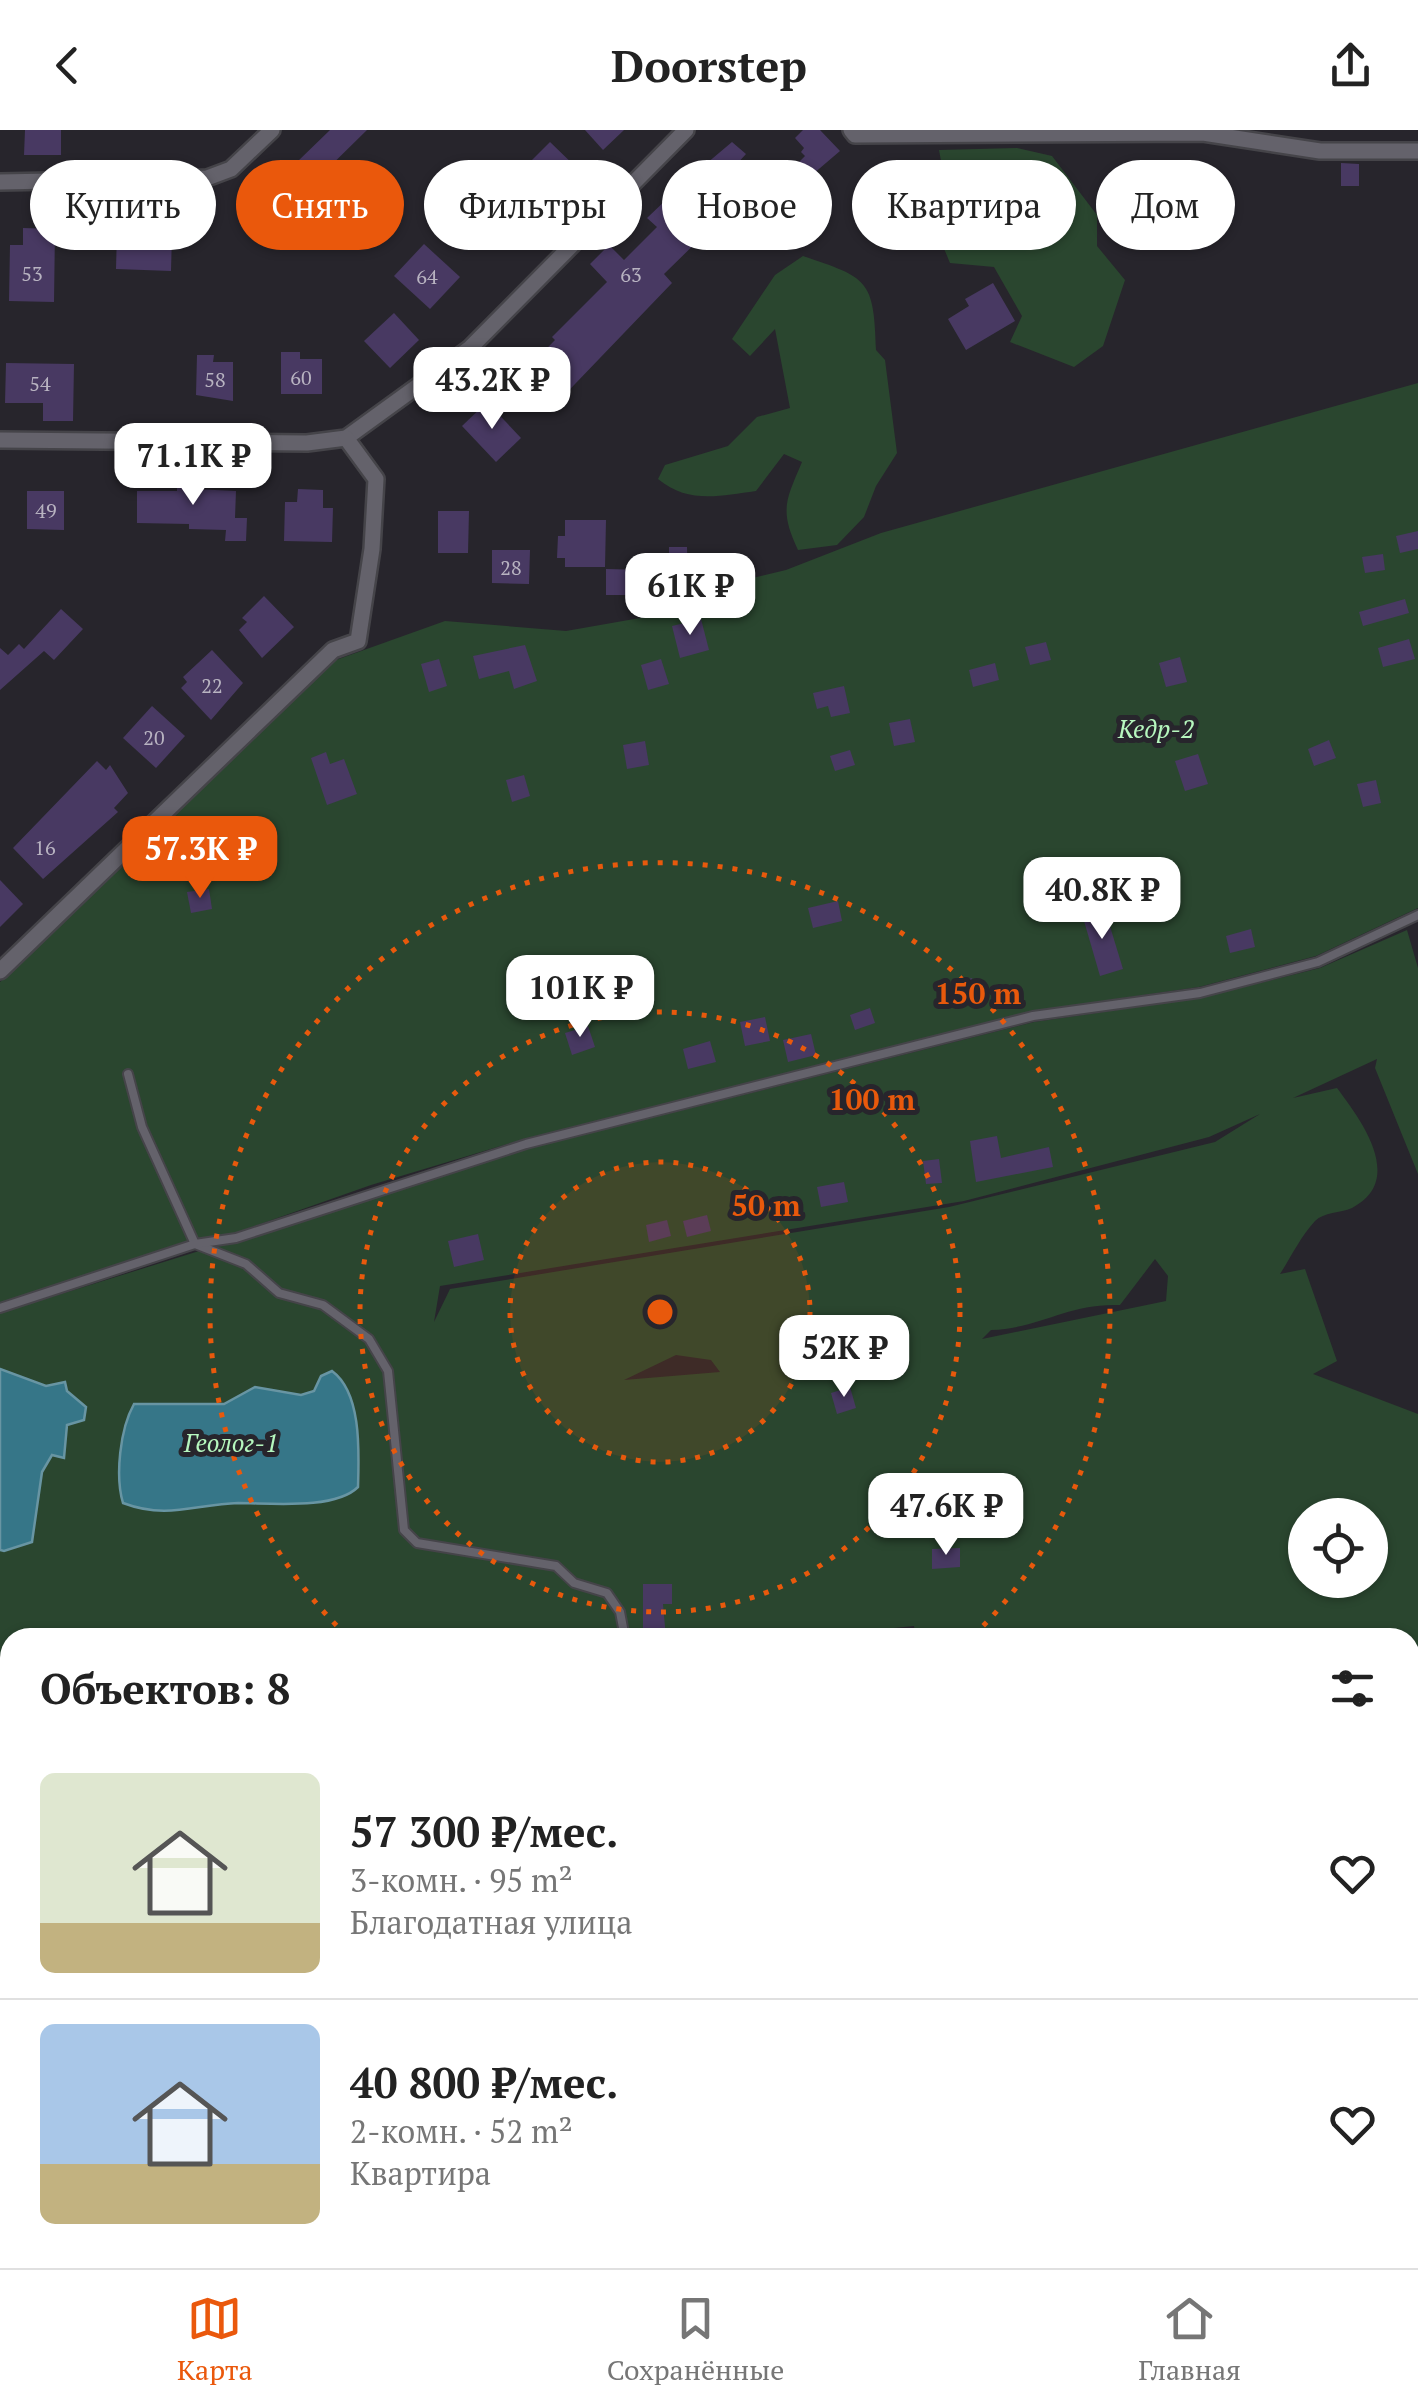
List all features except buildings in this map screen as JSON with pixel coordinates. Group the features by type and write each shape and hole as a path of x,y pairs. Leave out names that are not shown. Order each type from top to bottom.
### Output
{"street":[{"path":"0,182 207,178 232,170 272,130"},
{"path":"0,440 307,442 346,438 470,348 686,130"},
{"path":"851,130 855,135 1203,133 1320,151 1418,151"},
{"path":"0,971 333,650 358,641 372,548 376,479 346,438"}],"lane":[{"path":"0,1308 194,1244 236,1238 526,1144 1034,1016 1200,993 1301,966 1418,916"},
{"path":"128,1074 142,1127 194,1244 246,1264 279,1293 323,1305 369,1339 388,1370 404,1530 417,1543 556,1566 574,1583 607,1593 620,1612 622,1628"}],"green space":[{"path":"1017,148 1055,160 941,160 939,150"},
{"path":"1076,187 1096,214 1096,250 1100,250 1125,280 1103,346 1074,367 1010,342 1022,316 994,267 950,263 945,250 1076,250"},
{"path":"803,256 854,277 869,295 876,350 885,360 897,453 876,486 864,517 837,545 798,550 788,525 787,505 802,462 784,454 756,491 729,495 692,495 658,479 665,465 728,446 757,417 790,408 775,329 750,356 732,339 775,275"},
{"name":"Кедр-2","path":"1418,383 1418,908 1316,956 1199,987 1033,1011 524,1139 371,1185 235,1233 192,1239 0,1303 0,982 336,660 445,621 566,631 697,608 694,592 786,570 881,533"},
{"name":"Геолог-1","path":"1407,930 1418,968 1418,1174 1375,1068 1377,1059 1293,1098 1337,1088 1374,1149 1376,1182 1368,1196 1352,1208 1315,1221 1280,1274 1305,1269 1337,1361 1313,1374 1418,1414 1418,1628 0,1628 0,1313 527,1149 1034,1022 1200,998 1320,968","holes":["1260,1114 1215,1142 949,1207 450,1289 434,1322 440,1286 964,1201 1209,1137","1155,1259 1168,1276 1166,1301 982,1339 991,1330 1085,1308 1120,1305","873,1349 893,1357 779,1368 800,1352 842,1356","676,1355 711,1360 720,1372 624,1380"]}],"water":[{"path":"0,1369 46,1386 65,1382 67,1391 86,1407 84,1420 67,1425 64,1458 52,1455 42,1472 32,1542 4,1551 0,1550"},
{"path":"332,1371 349,1393 357,1424 358,1487 348,1494 318,1502 238,1503 168,1511 123,1503 120,1453 134,1404 224,1404 255,1387 301,1395 314,1391 321,1376"}]}
